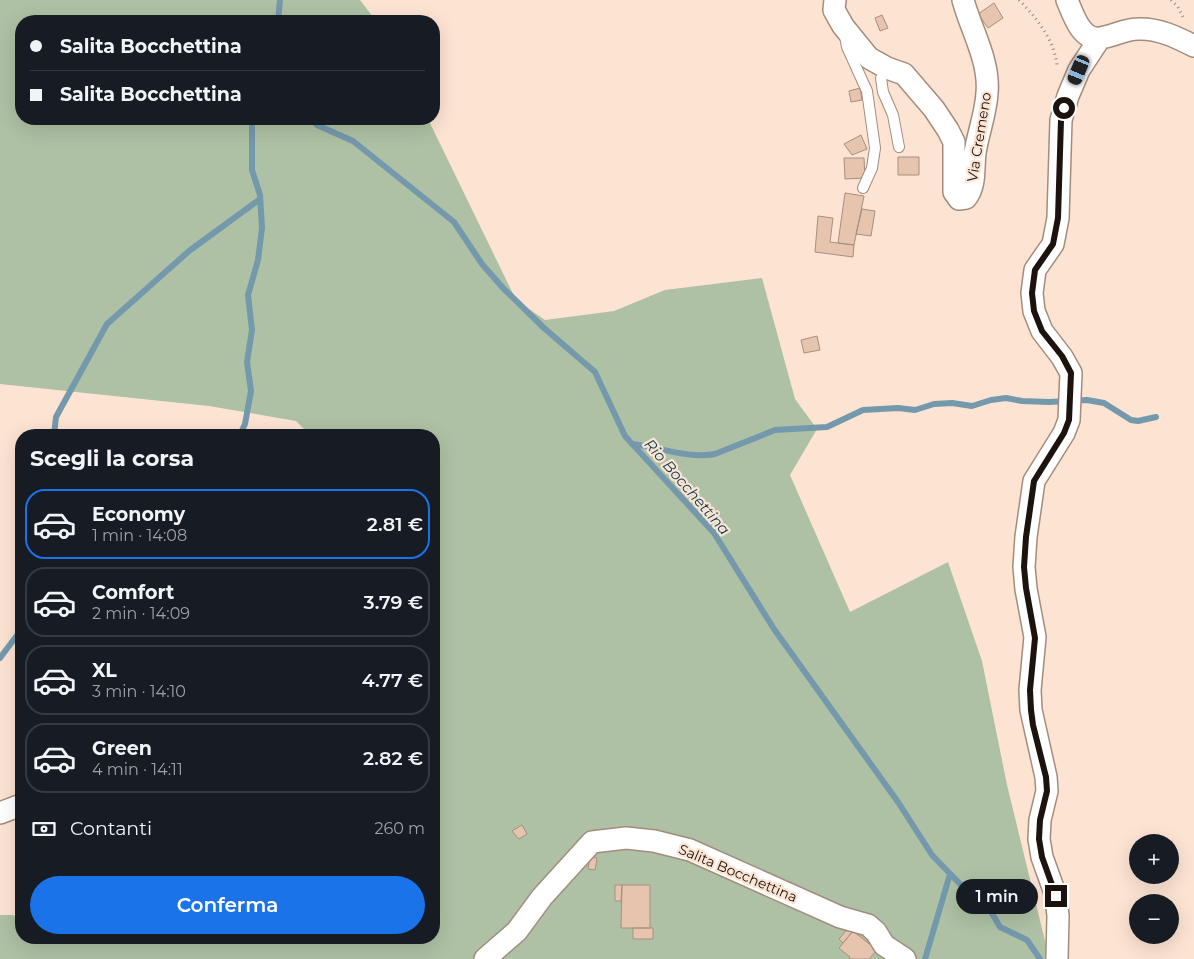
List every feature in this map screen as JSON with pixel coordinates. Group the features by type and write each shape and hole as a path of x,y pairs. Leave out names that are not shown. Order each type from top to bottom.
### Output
{"street":[{"name":"Via Cremeno","path":"835,0 834,10 843,26 869,58 887,68 904,74 934,109 948,130 954,142 954,192 959,198 966,198 973,182 976,146 988,93 986,75 963,0"},
{"path":"1067,0 1081,30 1093,37 1100,38 1126,30 1149,29 1175,37 1194,46"},
{"path":"1057,959 1058,916 1056,896 1042,857 1039,839 1040,820 1047,791 1046,777 1031,710 1030,690 1035,638 1024,567 1027,528 1034,481 1064,433 1069,420 1071,373 1062,356 1042,331 1034,311 1032,293 1035,270 1053,244 1058,218 1061,120 1068,96 1079,70 1100,38"},
{"path":"0,813 15,807"},
{"name":"Salita Bocchettina","path":"485,959 517,931 542,897 592,842 626,838 654,841 690,850 840,917 868,925 876,932 884,945 905,959"}],"lane":[{"path":"843,26 847,47 867,91 875,148 872,168 863,188"},
{"path":"887,68 881,78 883,92 893,115 899,147"}],"path":[{"path":"1019,0 1045,31 1056,57 1058,73"}],"green space":[{"path":"0,0 360,0 371,15 15,15 15,125 431,125 516,300 545,320 614,311 665,290 762,278 795,399 817,429 790,475 850,612 948,562 982,661 1007,785 1047,949 1061,959 0,959 0,915 15,916 15,944 440,944 440,429 304,429 296,421 209,406 0,384"}],"building":[{"path":"994,3 1003,18 988,28 978,14"},
{"path":"882,15 888,28 880,31 875,18"},
{"path":"860,88 862,100 851,102 849,91"},
{"path":"861,135 867,149 852,155 844,144"},
{"path":"898,157 919,157 919,175 898,175"},
{"path":"844,158 864,158 865,178 845,179"},
{"path":"845,193 864,196 854,245 838,243"},
{"path":"862,209 875,211 871,236 856,234"},
{"path":"818,216 833,218 830,242 854,245 853,257 815,252"},
{"path":"817,336 820,350 804,353 801,340"},
{"path":"522,825 527,834 519,839 512,831"},
{"path":"590,857 597,858 595,870 588,869"},
{"path":"615,885 622,885 621,901 615,901"},
{"path":"622,885 650,885 650,928 621,928"},
{"path":"849,927 853,931 843,943 839,939"},
{"path":"633,928 653,928 653,939 633,939"},
{"path":"853,931 877,950 869,959 849,959 850,957 839,948"}],"waterway":[{"name":"Rio Bocchettina","path":"279,15 280,0"},
{"path":"243,429 251,391 247,362 252,330 248,295 258,260 262,228 260,195 252,170 252,125"},
{"name":"Rio Bocchettina","path":"317,125 353,141 454,222 482,264 503,288 544,328 595,372 625,436 714,533 774,629 898,802 932,855 962,886 990,910 1000,927 1027,940 1040,959"},
{"path":"55,429 56,417 107,324 189,251 260,199"},
{"path":"632,444 684,454 715,454 775,430 827,427 863,410 898,408 915,410 934,404 952,403 972,406 1006,398 1022,401 1049,402 1087,400 1104,403 1131,420 1138,421 1156,417"},
{"path":"0,658 15,638"},
{"path":"925,959 950,874"}],"route":[{"path":"1056,896 1042,857 1039,839 1040,820 1047,791 1046,777 1031,710 1030,690 1035,638 1024,567 1029,509 1034,481 1064,433 1069,420 1071,373 1062,356 1042,331 1034,311 1032,293 1035,270 1053,244 1058,218 1061,120 1064,108"}]}
